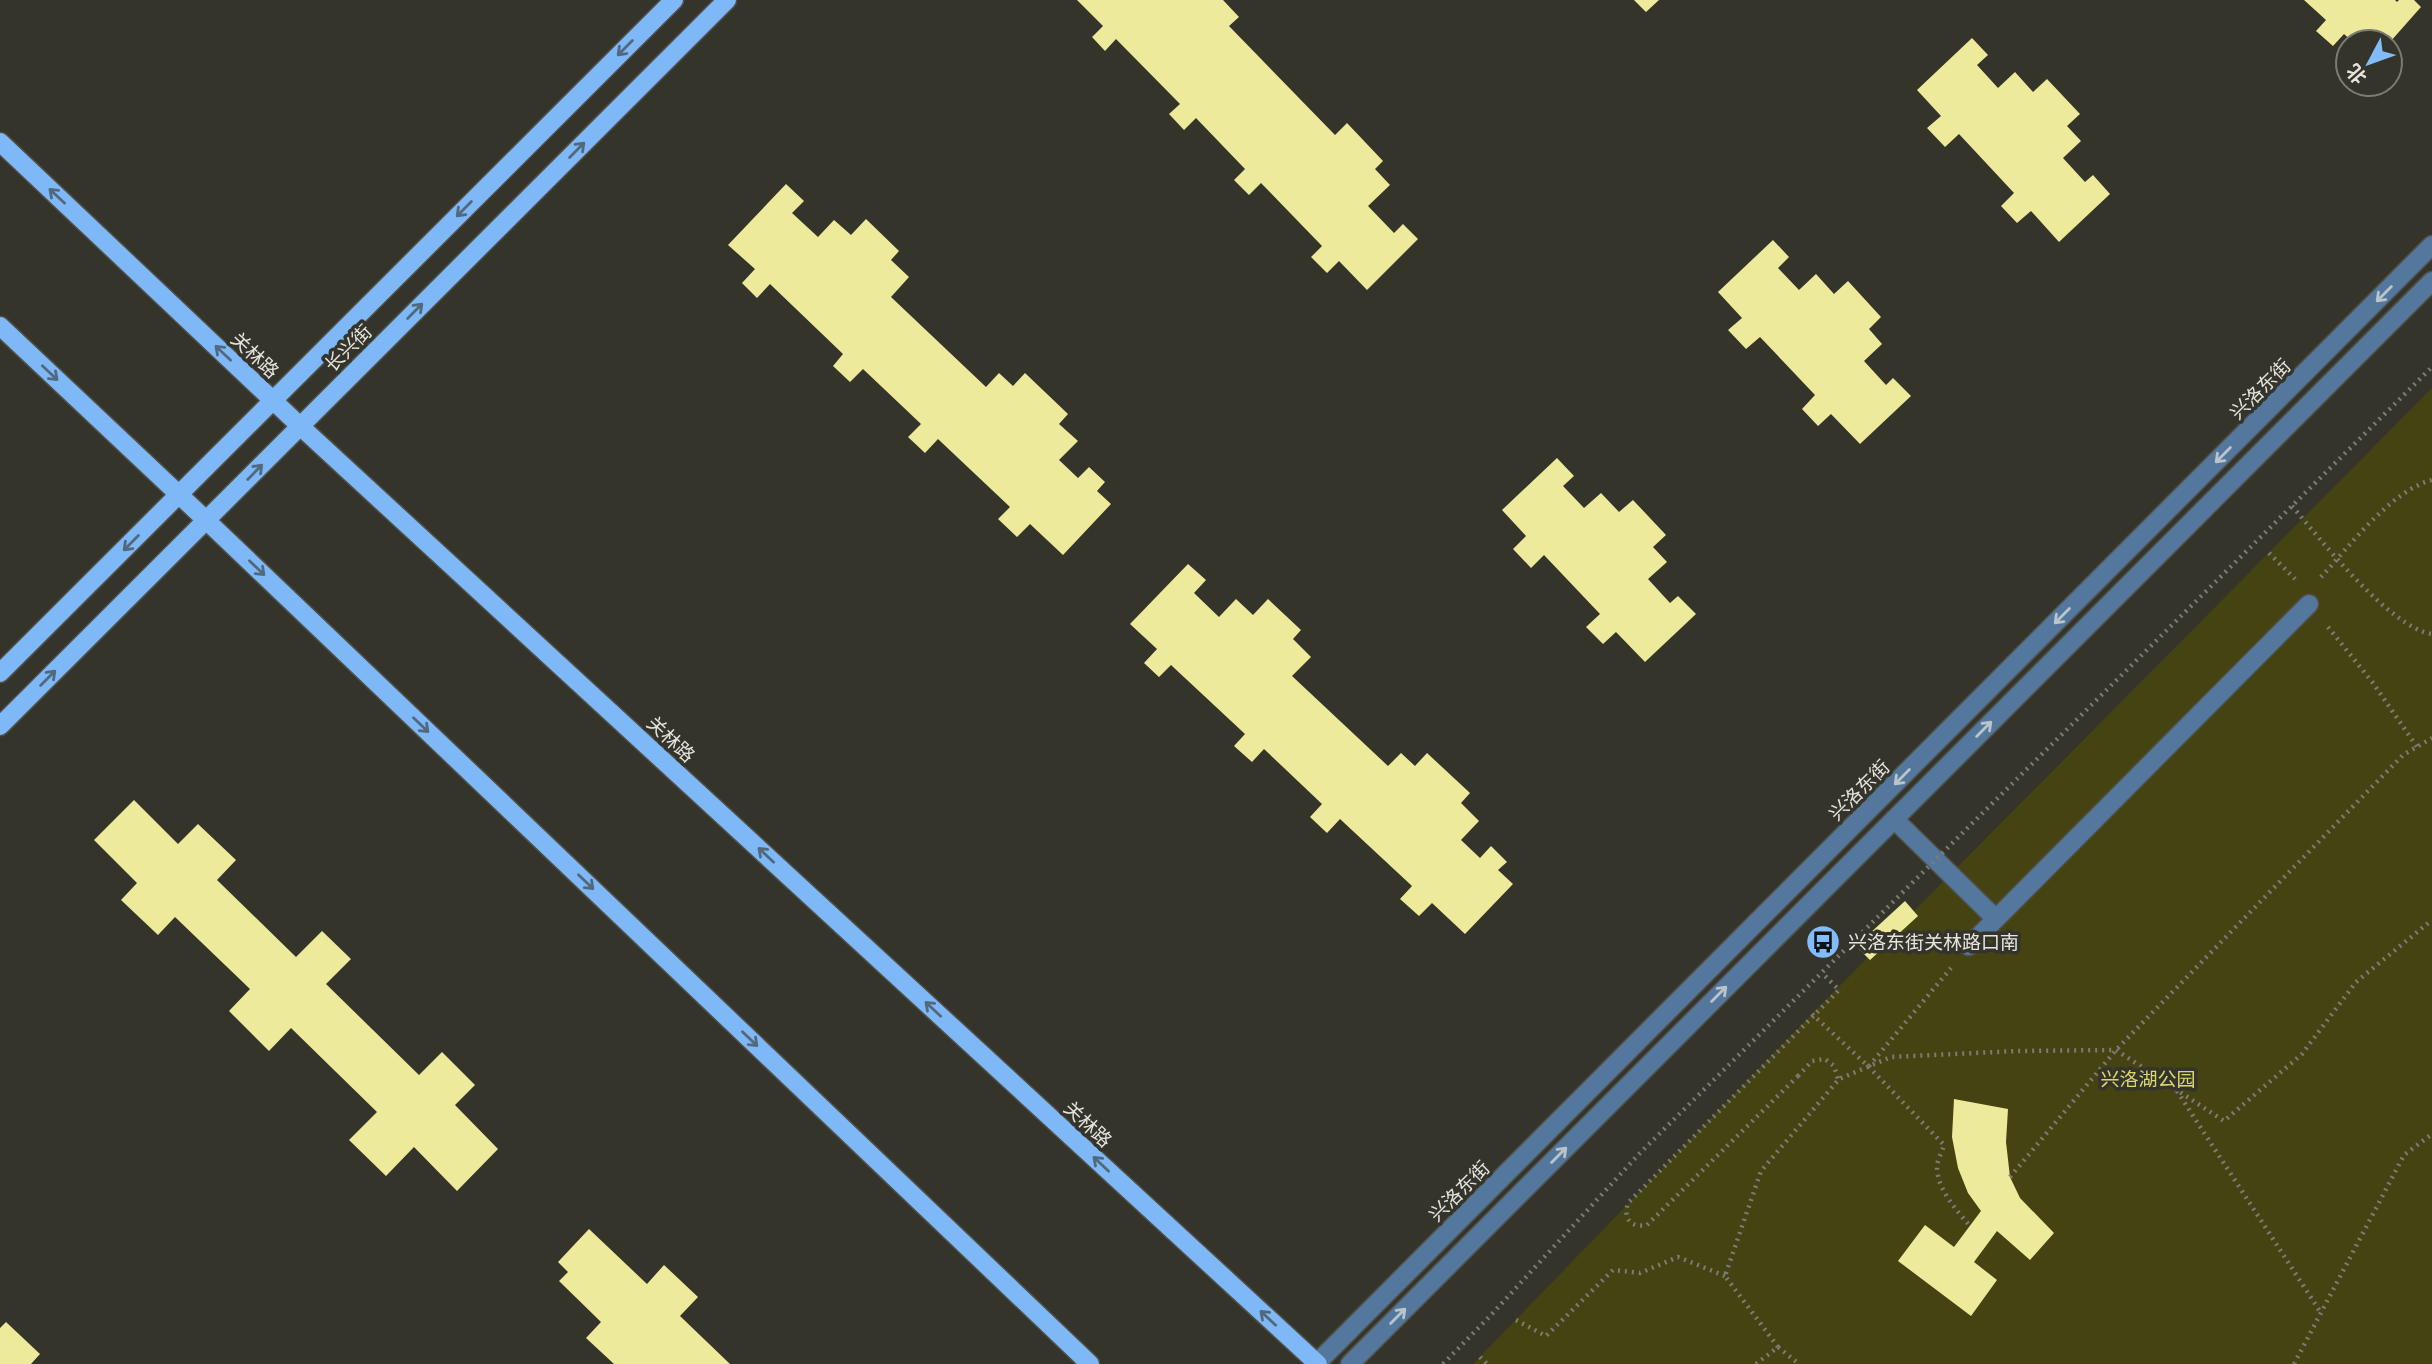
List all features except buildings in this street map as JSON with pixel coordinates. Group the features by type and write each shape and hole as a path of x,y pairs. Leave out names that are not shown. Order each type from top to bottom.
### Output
{"main road":[{"name":"长兴街","path":"0,673 674,0"},
{"name":"长兴街","path":"0,726 727,0"},
{"name":"关林路","path":"0,142 300,426 1317,1364"},
{"path":"0,326 1090,1364"}],"street":[{"name":"兴洛东街","path":"1317,1364 2432,246"},
{"path":"1350,1364 2432,281"},
{"path":"1969,946 2308,604"},
{"path":"1894,819 1996,919"}],"path":[{"path":"1443,1364 1639,1154 2432,367"},
{"path":"2343,553 2384,510 2420,483 2432,480"},
{"path":"2292,506 2368,592 2393,614 2424,633 2432,634"},
{"path":"2308,604 2373,683 2417,747"},
{"path":"2010,1177 2116,1050 2403,755 2432,737"},
{"path":"1725,1276 1761,1171 1839,1079 1891,1057 2116,1050 2224,1121 2302,1054 2356,982 2432,920"},
{"path":"1868,1066 1969,946"},
{"path":"1822,973 1839,990 1628,1203 1626,1218 1632,1224 1647,1225 1812,1061 1825,1059 1834,1066 1839,1079"},
{"path":"1812,1014 1868,1066 1944,1145 1937,1167 1942,1186 1952,1205 1970,1226"},
{"path":"2176,1090 2322,1314"},
{"path":"2294,1364 2404,1155 2432,1134"},
{"path":"1516,1320 1546,1336 1613,1270 1640,1273 1678,1257 1725,1276 1778,1347 1799,1364"},
{"path":"1756,1364 1778,1347"},
{"path":"1480,1357 1487,1364"}],"green space":[{"name":"兴洛湖公园","path":"2432,388 2432,1364 1473,1364 1812,1014"}],"place":[{"name":"兴洛东街关林路口南","path":"1823,942"}]}
